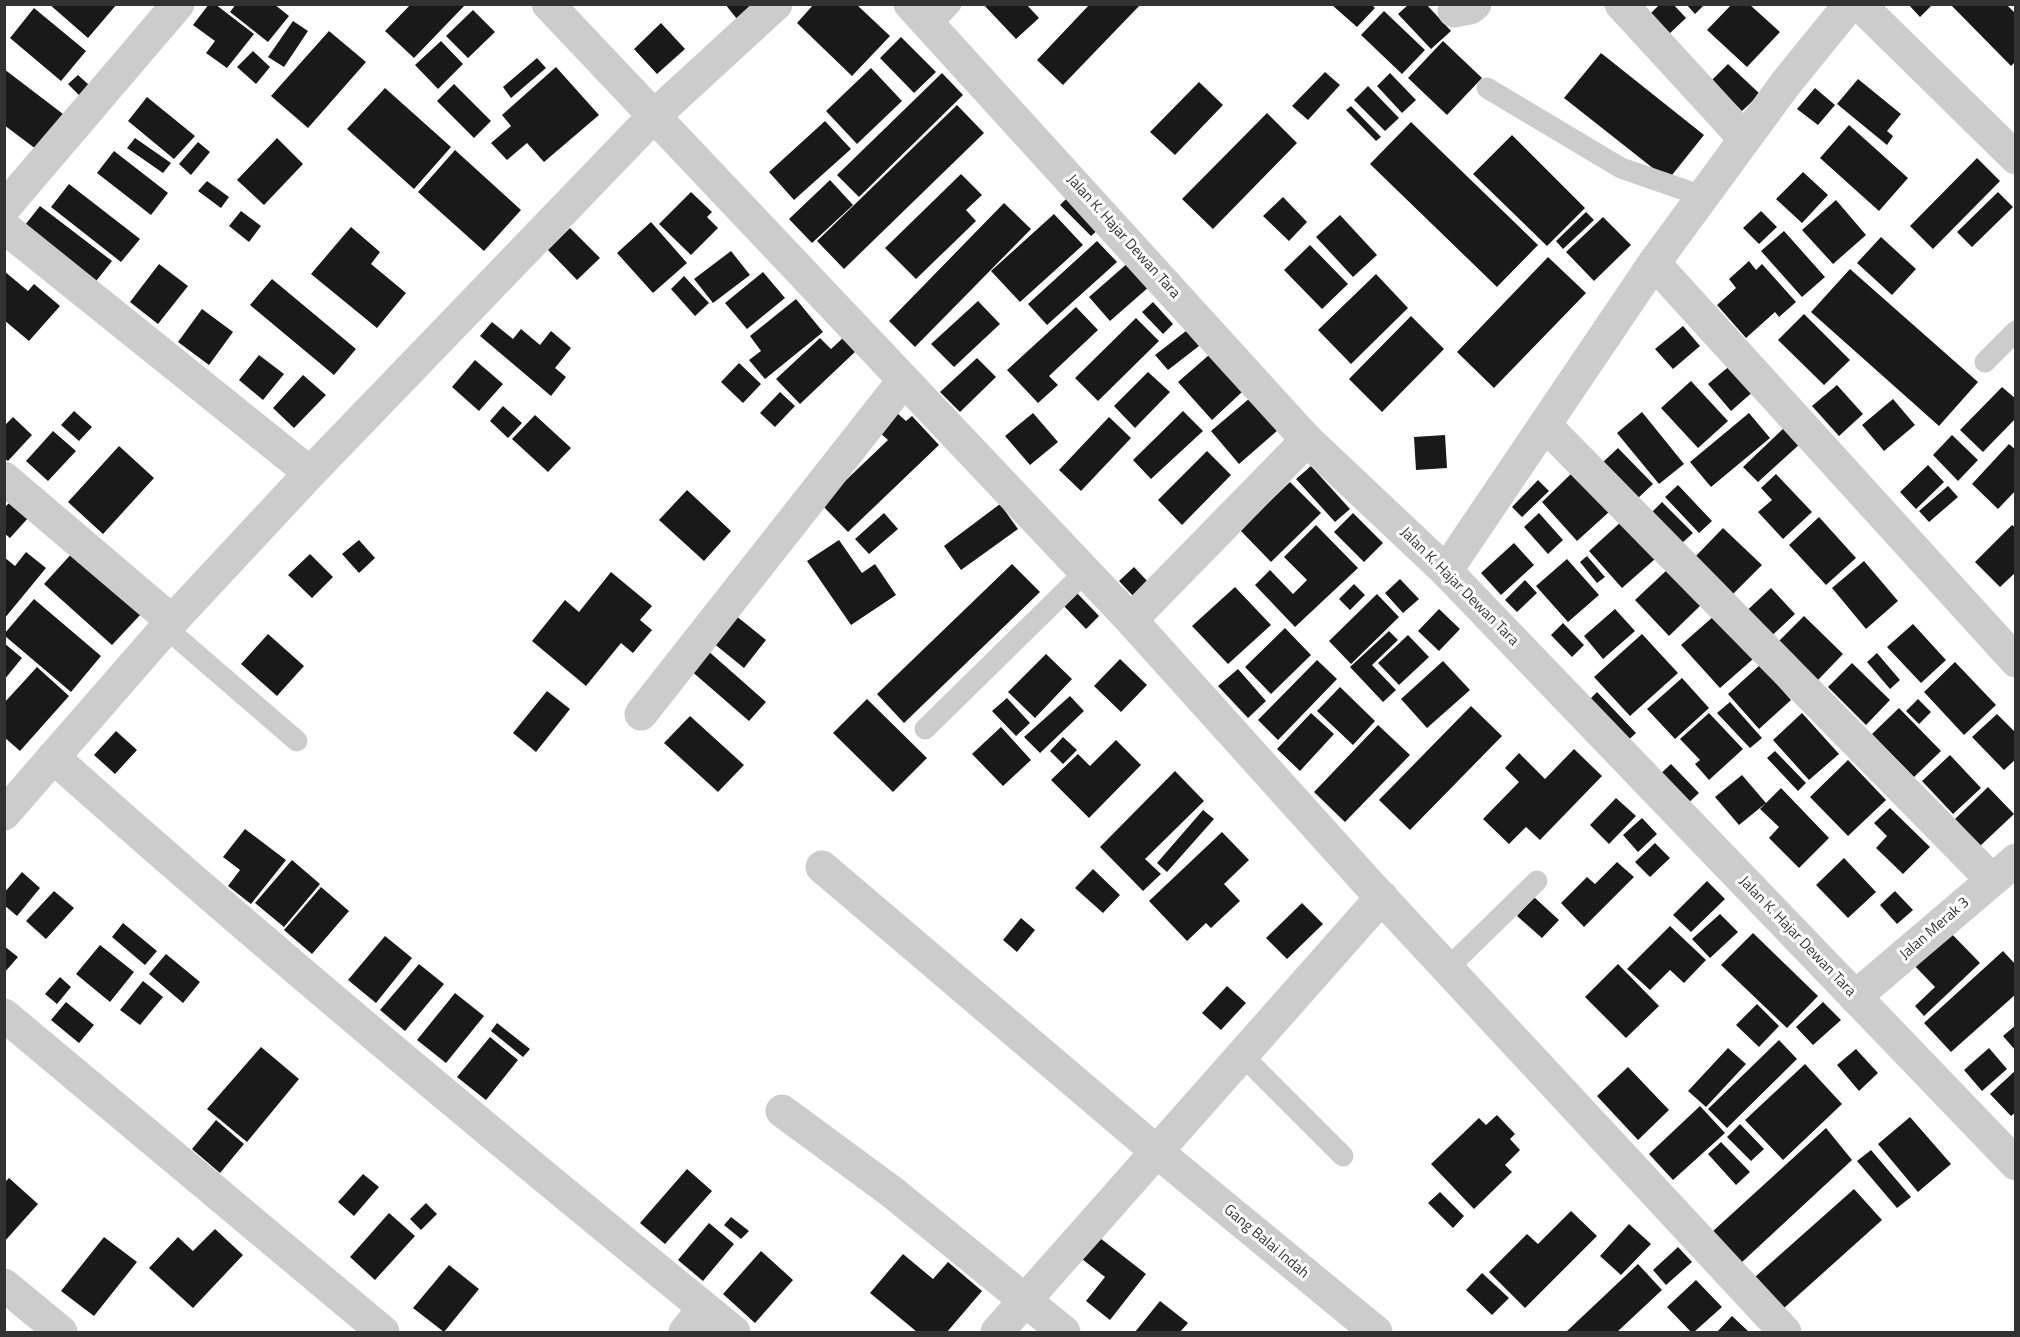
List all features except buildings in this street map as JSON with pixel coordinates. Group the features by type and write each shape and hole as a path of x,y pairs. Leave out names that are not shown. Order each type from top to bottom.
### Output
{"street":[{"path":"4,208 178,4"},
{"path":"548,4 1131,620 1447,969 1785,1332"},
{"path":"11,793 53,757 169,624 310,473 653,117 776,4"},
{"path":"1621,4 1745,139"},
{"path":"1446,571 1654,263 1786,83 1850,4"},
{"path":"1859,4 2016,158"},
{"name":"Jalan K. Hajar Dewan Tara","path":"930,12 1307,440 1446,571 2016,1164"},
{"path":"4,227 310,473"},
{"path":"1654,263 2016,661"},
{"path":"641,714 904,380"},
{"path":"1546,426 2004,870"},
{"path":"1131,620 1307,440"},
{"path":"4,478 169,624"},
{"path":"53,757 207,894 424,1077 695,1320 734,1332"},
{"name":"Gang Balai Indah","path":"822,867 1156,1151 1376,1332"},
{"name":"Jalan Merak 3","path":"1855,997 2004,870"},
{"path":"997,1332 1382,897"},
{"path":"4,1015 383,1332"},
{"path":"783,1111 892,1192 1064,1332"},
{"path":"4,1285 61,1332"}],"lane":[{"path":"1487,88 1621,168 1702,196"},
{"path":"1985,362 2016,331"},
{"path":"924,729 1085,572"},
{"path":"169,624 297,741"},
{"path":"1447,969 1537,880"},
{"path":"1242,1054 1343,1156"}]}
